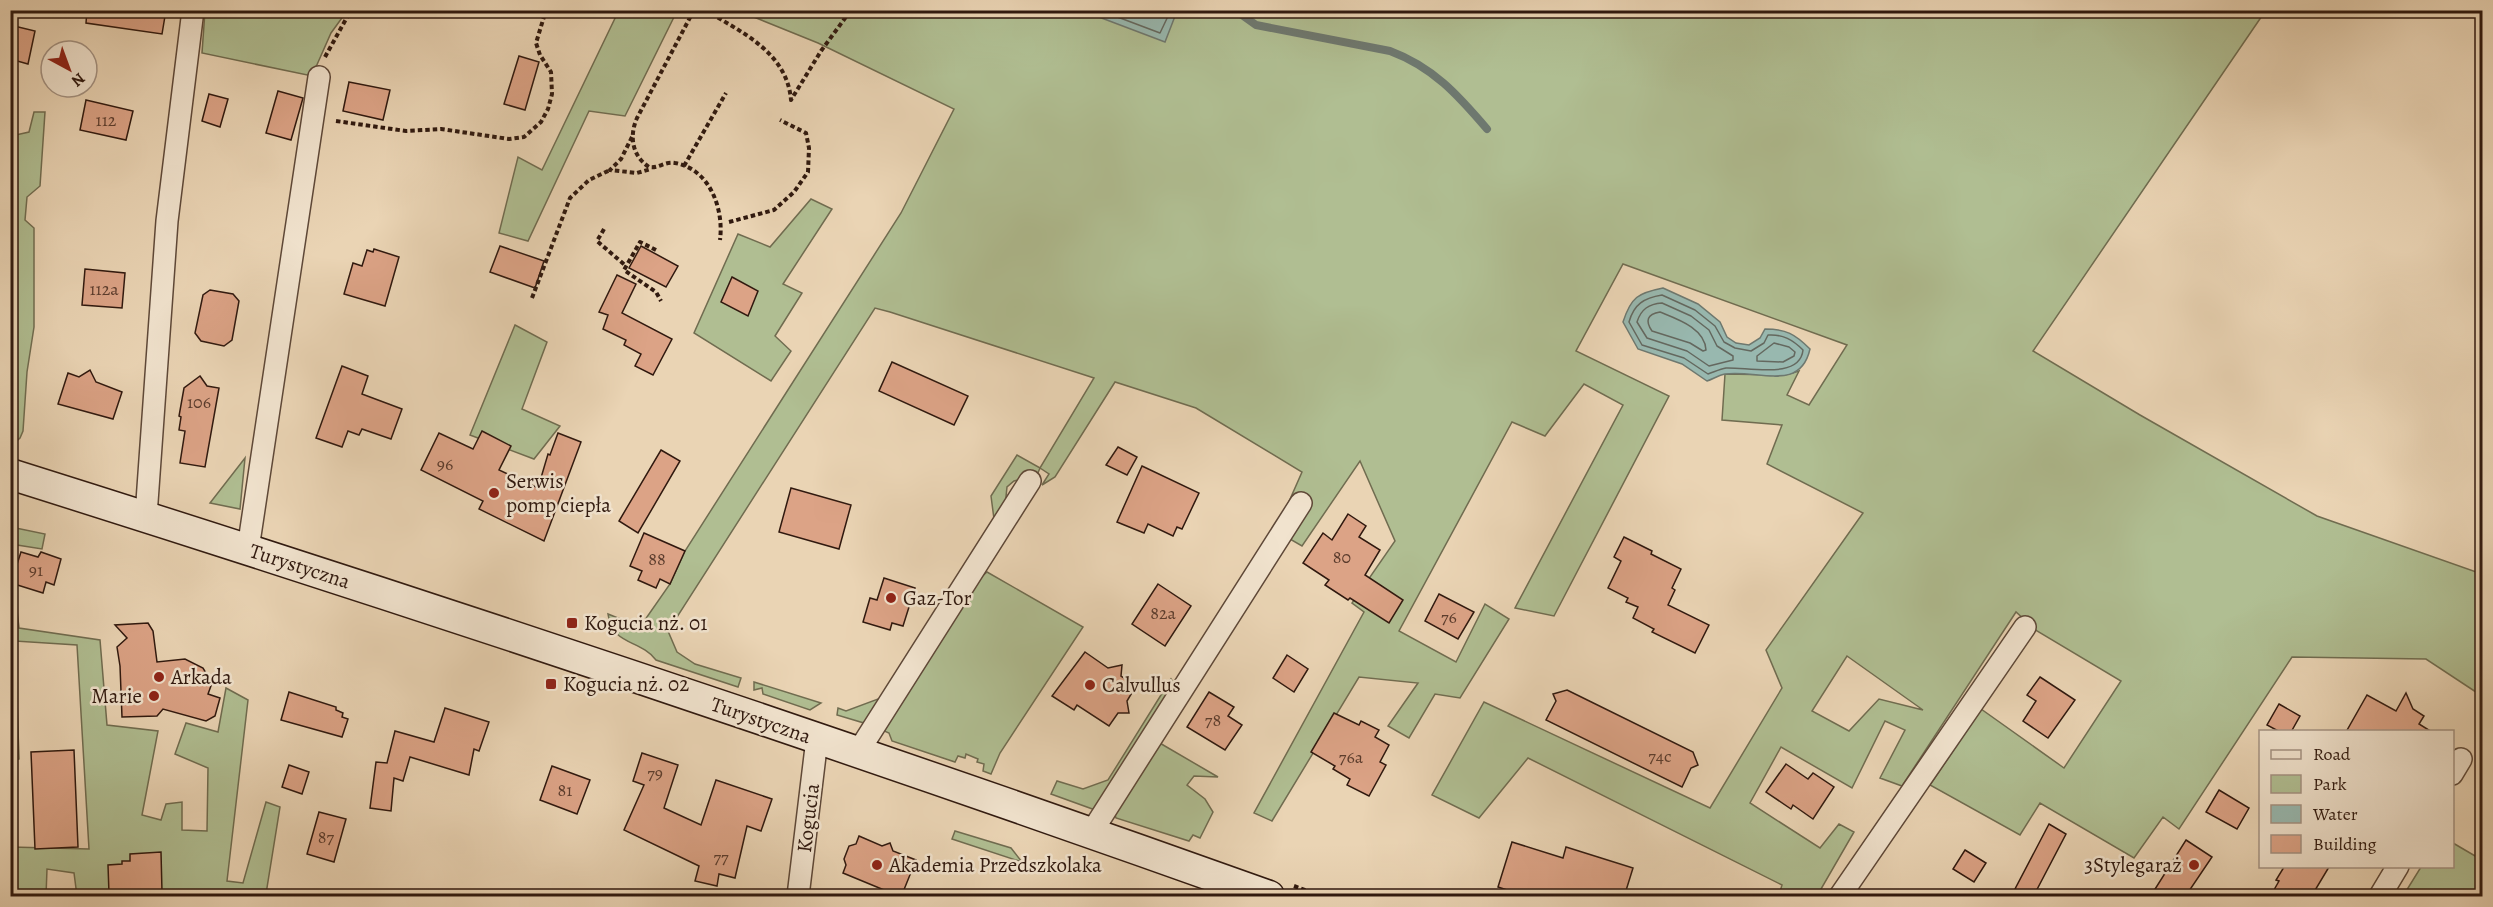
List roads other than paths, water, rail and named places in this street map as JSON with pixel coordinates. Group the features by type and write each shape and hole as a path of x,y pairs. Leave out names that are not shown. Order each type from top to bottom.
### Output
{"main road":[{"name":"Turystyczna","path":"10,474 248,549 858,752 1269,897"}],"street":[{"path":"146,516 167,221 193,10"},
{"path":"248,549 319,77"},
{"path":"858,752 1030,481"},
{"path":"1091,833 1301,503"},
{"path":"1840,897 2025,627"},
{"name":"Kogucia","path":"798,897 817,739"},
{"path":"2380,897 2396,868"}],"water":[{"path":"1092,10 1177,11 1165,42 1091,14"},
{"path":"1663,288 1698,304 1720,322 1727,337 1736,343 1749,345 1760,338 1765,329 1790,333 1810,349 1805,363 1797,371 1787,375 1737,373 1720,375 1707,381 1682,364 1638,349 1623,322 1626,314 1641,294"}],"waterway":[{"path":"1235,10 1256,25 1390,51 1405,58 1444,83 1487,129"}],"place":[{"name":"Serwis pomp ciepła","path":"494,493"},
{"name":"Gaz-Tor","path":"891,598"},
{"name":"Kogucia nż. 01","path":"572,623"},
{"name":"Arkada","path":"159,677"},
{"name":"Kogucia nż. 02","path":"551,684"},
{"name":"Calvullus","path":"1090,685"},
{"name":"Marie","path":"154,696"},
{"name":"Akademia Przedszkolaka","path":"877,865"},
{"name":"3Stylegaraż","path":"2194,865"}]}
